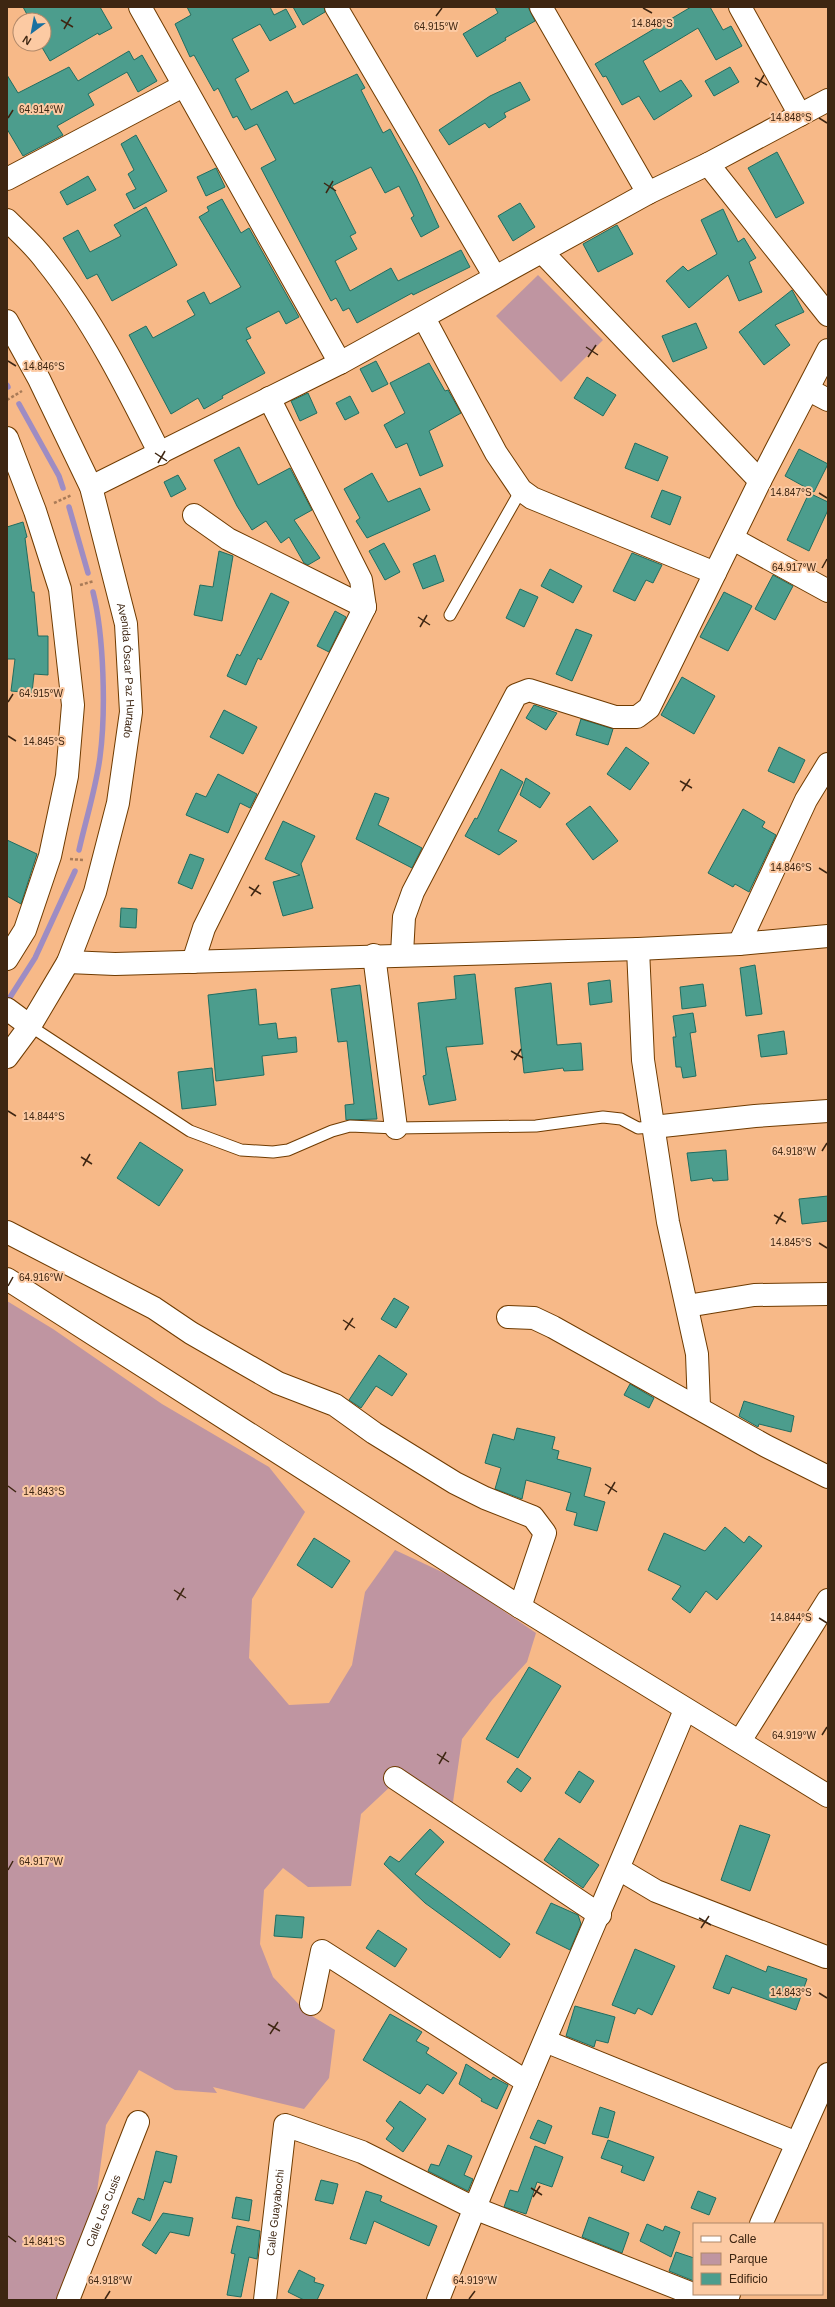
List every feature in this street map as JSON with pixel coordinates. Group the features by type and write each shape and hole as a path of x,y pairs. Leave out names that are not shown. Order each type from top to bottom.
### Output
{"street":[{"path":"140,7 183,86 340,363"},
{"path":"336,7 494,277"},
{"path":"541,7 648,193"},
{"path":"740,7 800,115"},
{"path":"7,179 183,86"},
{"path":"91,487 160,454 340,363 648,193 708,164 828,100"},
{"path":"708,164 828,314"},
{"path":"7,220 45,259 85,316 140,413 160,454"},
{"path":"542,252 760,481"},
{"path":"424,318 496,453 521,490 532,498 715,574"},
{"name":"Avenida Óscar Paz Hurtado","path":"7,321 39,379 91,487 126,624 131,712 118,803 95,892 68,962 17,1016 7,1057"},
{"path":"402,954 404,917 413,892 516,695 529,690 615,717 636,717 649,708 733,539 760,481 809,390 828,350"},
{"path":"809,390 828,400"},
{"path":"193,962 204,928 364,607 361,580 269,398"},
{"path":"7,438 35,511 60,589 73,705 67,776 50,856 25,930 7,959"},
{"path":"194,515 228,539 364,607"},
{"path":"733,539 828,591"},
{"path":"739,944 806,800 828,764"},
{"path":"68,962 115,964 402,954 638,948 739,944 828,936"},
{"path":"638,948 643,1060 668,1222 697,1354 699,1407"},
{"path":"374,955 396,1128"},
{"path":"653,1127 755,1116 828,1111"},
{"path":"7,1232 154,1308 191,1333 278,1383 335,1405 374,1434 455,1483 485,1498 532,1517 545,1533 520,1607"},
{"path":"7,1279 520,1607 828,1796"},
{"path":"686,1306 754,1295 828,1294"},
{"path":"508,1317 534,1318 699,1407 766,1446 828,1477"},
{"path":"740,1741 828,1600"},
{"path":"438,2300 474,2208 544,2041 600,1915 686,1710"},
{"path":"395,1778 600,1915"},
{"path":"619,1869 656,1891 826,1957"},
{"path":"311,2004 322,1951 527,2082"},
{"path":"544,2041 797,2143"},
{"path":"760,2223 828,2074"},
{"name":"Calle Los Cusis","path":"68,2300 138,2122"},
{"name":"Calle Guayabochi","path":"265,2300 284,2125 362,2152 474,2208"},
{"path":"474,2208 693,2294"},
{"path":"695,2295 708,2300"}],"lane":[{"path":"450,615 521,490"},
{"path":"17,1016 190,1131 241,1150 273,1152 288,1150 332,1131 350,1126 396,1128 536,1126 603,1117 621,1119 638,1128 653,1127"}],"path":[{"path":"35,511 91,487"},
{"path":"60,589 115,577"},
{"path":"50,856 103,863"}],"green space":[{"path":"538,275 603,340 561,382 496,316"},
{"path":"7,1301 53,1329 162,1404 269,1467 305,1512 252,1599 249,1658 289,1705 329,1703 352,1665 365,1592 395,1550 457,1579 536,1633 527,1662 492,1700 462,1739 452,1809 393,1784 361,1814 351,1886 308,1887 283,1868 264,1890 260,1944 273,1977 307,2013 335,2030 329,2078 304,2109 213,2087 217,2093 175,2090 139,2070 106,2125 94,2214 57,2300 7,2300"}],"building":[{"path":"23,7 100,7 112,28 99,35 98,33 50,61 45,52 52,52 52,12 26,12"},
{"path":"187,7 270,7 274,15 286,9 296,27 270,41 260,24 232,39 249,71 235,79 251,110 287,91 294,104 357,74 365,88 361,90 383,133 390,129 416,177 439,227 421,237 411,218 414,216 399,186 385,193 371,167 332,186 356,233 350,236 357,249 335,261 350,291 391,268 398,281 461,250 470,267 413,295 412,293 357,323 349,308 343,311 336,298 331,301 261,168 276,160 257,124 245,130 237,116 233,118 218,88 214,91 194,55 190,57 175,24 191,15"},
{"path":"293,7 324,7 325,12 303,25"},
{"path":"495,7 528,7 535,21 505,38 506,40 477,57 463,34 498,13"},
{"path":"691,7 710,7 723,30 731,26 742,46 716,60 698,28 643,61 660,92 681,80 692,96 654,120 639,96 622,105 606,76 603,77 595,64"},
{"path":"129,51 134,60 142,55 157,81 138,92 127,72 88,94 94,105 57,126 63,135 23,156 7,129 7,75 18,93 69,67 78,81"},
{"path":"730,67 739,82 714,96 705,81"},
{"path":"520,82 530,100 504,113 506,117 489,128 485,123 449,145 439,130 490,96"},
{"path":"136,135 167,191 134,209 126,194 136,189 128,174 134,170 121,144"},
{"path":"777,152 804,203 776,218 748,168"},
{"path":"216,168 225,187 206,196 197,177"},
{"path":"88,176 96,190 67,205 60,192"},
{"path":"222,199 241,233 249,228 299,317 286,324 279,311 246,328 251,338 246,340 265,373 222,396 223,398 204,409 198,398 171,414 129,335 146,326 153,338 195,315 187,301 204,292 210,304 241,287 199,217 209,211 207,207"},
{"path":"520,203 535,227 513,241 498,216"},
{"path":"146,207 177,265 112,301 97,274 87,279 63,238 78,230 90,252 121,236 114,225"},
{"path":"723,209 738,242 744,238 756,258 749,262 762,292 739,301 728,275 689,308 666,281 683,266 688,271 717,254 701,220"},
{"path":"617,225 633,254 598,272 583,244"},
{"path":"792,290 804,312 775,325 790,345 764,365 739,332"},
{"path":"696,323 707,348 673,362 662,336"},
{"path":"376,361 388,384 372,392 360,369"},
{"path":"429,363 445,391 448,390 461,413 429,431 443,466 420,476 407,443 396,448 384,425 405,413 390,383"},
{"path":"587,377 616,395 603,416 574,398"},
{"path":"308,393 317,413 300,421 291,401"},
{"path":"350,396 359,413 345,420 336,403"},
{"path":"635,443 668,457 658,481 625,468"},
{"path":"239,447 258,485 290,468 312,510 294,520 320,558 308,565 304,563 289,537 281,543 266,521 252,530 237,506 214,460"},
{"path":"799,449 828,464 814,492 785,476"},
{"path":"372,473 388,502 420,488 430,510 367,538 356,521 360,518 344,489"},
{"path":"178,475 186,489 171,497 164,482"},
{"path":"662,490 681,497 670,525 651,517"},
{"path":"809,493 828,502 828,510 809,551 787,540"},
{"path":"23,522 27,537 25,538 32,592 34,592 38,636 48,636 48,675 34,674 32,693 11,691 15,659 7,659 7,527"},
{"path":"384,543 400,572 385,580 369,551"},
{"path":"219,551 233,556 222,621 194,615 200,585 213,587"},
{"path":"632,553 662,565 653,583 646,580 635,601 613,591"},
{"path":"435,555 444,581 423,589 413,564"},
{"path":"550,569 582,586 573,603 541,586"},
{"path":"773,575 793,586 775,620 755,609"},
{"path":"520,589 538,597 524,627 506,618"},
{"path":"724,592 752,606 728,651 700,637"},
{"path":"271,593 289,602 261,660 258,658 246,685 227,676 237,654 240,656"},
{"path":"335,611 346,617 329,652 317,646"},
{"path":"576,629 592,635 572,681 556,674"},
{"path":"682,677 715,696 694,734 661,715"},
{"path":"534,705 557,713 546,730 526,718"},
{"path":"224,710 257,727 243,754 210,737"},
{"path":"581,719 613,729 608,745 576,735"},
{"path":"626,747 649,763 630,790 607,774"},
{"path":"779,747 805,760 794,783 768,771"},
{"path":"501,769 523,782 498,831 517,841 499,855 465,836 475,818 477,819"},
{"path":"218,774 257,794 250,808 240,803 228,833 186,815 196,793 206,797"},
{"path":"526,778 550,793 540,808 520,795"},
{"path":"375,793 389,798 378,825 422,848 412,868 356,839"},
{"path":"590,806 618,841 593,860 566,824"},
{"path":"743,809 765,822 762,827 776,835 749,892 735,884 733,887 708,873"},
{"path":"283,821 315,836 301,864 313,908 283,916 273,882 300,875 265,859"},
{"path":"7,840 37,854 21,904 7,896"},
{"path":"190,854 204,859 192,889 178,883"},
{"path":"121,908 137,909 136,928 120,927"},
{"path":"755,965 762,1014 746,1016 740,968"},
{"path":"475,974 483,1044 446,1047 456,1100 429,1105 423,1076 426,1075 418,1003 456,999 454,976"},
{"path":"610,980 612,1002 590,1005 588,983"},
{"path":"551,983 557,1045 581,1043 583,1070 564,1071 563,1068 524,1073 515,988"},
{"path":"703,984 706,1006 682,1009 680,987"},
{"path":"360,985 377,1119 346,1120 345,1105 354,1104 347,1041 338,1042 331,989"},
{"path":"256,989 259,1025 276,1023 278,1039 296,1037 297,1052 262,1056 264,1075 216,1081 208,995"},
{"path":"693,1013 696,1032 690,1033 696,1076 683,1078 681,1067 676,1067 673,1037 676,1037 673,1016"},
{"path":"784,1031 787,1054 761,1057 758,1035"},
{"path":"212,1068 216,1105 182,1109 178,1072"},
{"path":"140,1142 183,1170 159,1206 117,1178"},
{"path":"726,1150 728,1180 713,1181 712,1178 691,1181 687,1153"},
{"path":"828,1196 828,1221 802,1224 799,1199"},
{"path":"394,1298 409,1307 396,1328 381,1319"},
{"path":"379,1355 407,1374 392,1396 376,1386 361,1408 349,1400"},
{"path":"630,1384 654,1398 649,1408 624,1395"},
{"path":"744,1401 794,1416 791,1432 759,1424 758,1427 739,1416"},
{"path":"517,1428 555,1437 552,1449 559,1451 557,1459 591,1468 584,1496 605,1502 597,1531 574,1525 577,1513 566,1510 571,1493 526,1480 522,1499 495,1489 501,1468 485,1463 493,1434 514,1440"},
{"path":"725,1527 744,1543 749,1536 762,1546 717,1600 706,1591 690,1613 672,1599 681,1586 648,1570 664,1533 705,1551"},
{"path":"314,1538 350,1561 332,1588 297,1565"},
{"path":"529,1667 561,1686 518,1758 486,1739"},
{"path":"517,1768 531,1778 521,1792 507,1782"},
{"path":"579,1771 594,1781 580,1803 565,1793"},
{"path":"740,1825 770,1835 750,1891 721,1880"},
{"path":"430,1829 444,1842 415,1874 510,1944 500,1958 425,1903 384,1864 390,1856 399,1862"},
{"path":"559,1838 599,1865 583,1888 544,1860"},
{"path":"551,1903 578,1915 581,1924 570,1950 536,1933"},
{"path":"276,1915 304,1917 302,1938 274,1936"},
{"path":"378,1930 407,1949 395,1967 366,1948"},
{"path":"635,1949 675,1966 652,2015 638,2008 635,2014 612,2005"},
{"path":"726,1955 766,1972 768,1966 807,1979 796,2010 732,1987 729,1994 713,1988"},
{"path":"575,2006 615,2017 608,2043 596,2040 594,2047 566,2036"},
{"path":"390,2014 422,2032 416,2041 429,2048 426,2053 457,2073 443,2094 427,2084 420,2094 363,2060"},
{"path":"466,2064 491,2080 493,2077 508,2085 497,2109 481,2101 482,2099 459,2084"},
{"path":"400,2101 426,2119 403,2152 386,2139 394,2128 386,2121"},
{"path":"600,2107 615,2112 608,2138 592,2134"},
{"path":"538,2120 552,2126 545,2144 530,2138"},
{"path":"608,2140 654,2157 644,2181 621,2172 623,2166 601,2158"},
{"path":"448,2145 472,2156 464,2175 473,2179 468,2191 428,2171 431,2164 439,2166"},
{"path":"535,2146 563,2157 552,2187 537,2182 526,2214 504,2207 510,2190 518,2192"},
{"path":"156,2151 177,2156 171,2183 164,2181 150,2221 132,2213 138,2198 144,2200"},
{"path":"321,2180 338,2184 333,2204 315,2200"},
{"path":"366,2191 382,2196 380,2201 437,2226 429,2246 374,2221 366,2244 350,2239"},
{"path":"698,2191 716,2198 709,2215 691,2208"},
{"path":"236,2197 252,2200 249,2221 232,2218"},
{"path":"163,2213 193,2218 189,2236 170,2232 156,2254 142,2245"},
{"path":"589,2217 629,2233 622,2253 582,2237"},
{"path":"647,2224 663,2231 665,2226 680,2232 671,2257 640,2241"},
{"path":"237,2226 260,2231 257,2259 249,2257 241,2297 227,2295 235,2254 231,2253"},
{"path":"676,2252 693,2258 693,2281 669,2271"},
{"path":"299,2270 315,2278 314,2282 324,2285 317,2300 304,2300 288,2292"}],"waterway":[{"path":"19,404 59,476 63,488"},
{"path":"69,507 88,573"},
{"path":"79,850 96,780 102,739 102,651 97,610 93,592"},
{"path":"7,1002 35,958 75,871"}]}
